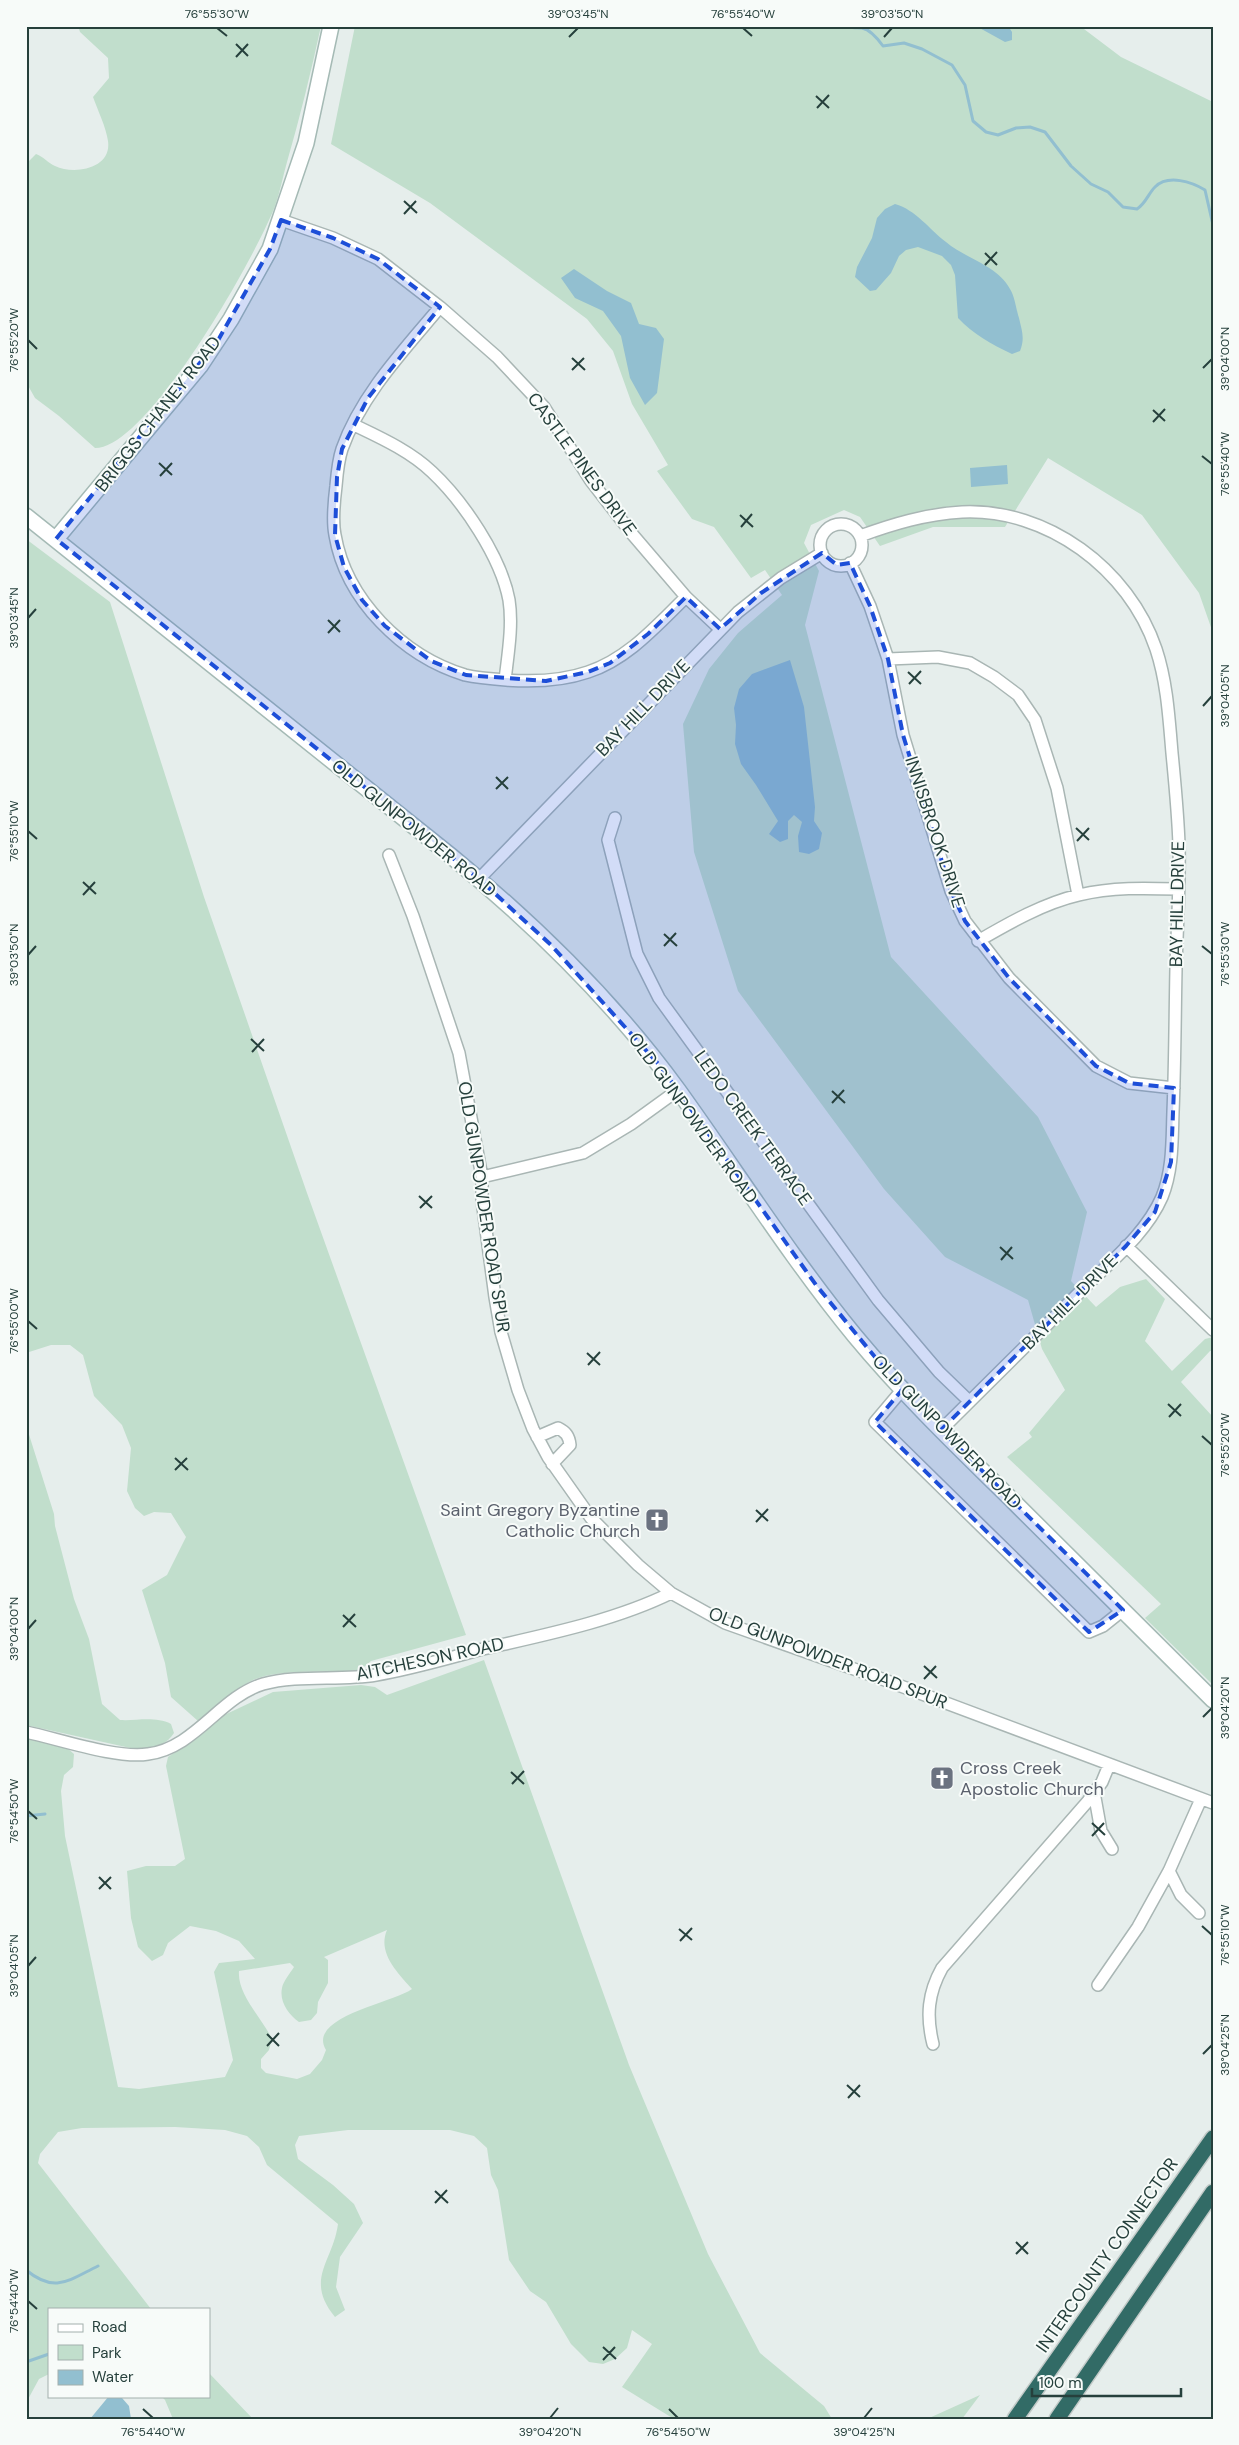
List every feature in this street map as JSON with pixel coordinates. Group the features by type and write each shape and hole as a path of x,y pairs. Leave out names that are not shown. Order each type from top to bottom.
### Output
{"highway":[{"name":"INTERCOUNTY CONNECTOR","path":"1015,2419 1213,2138"},
{"path":"1056,2419 1213,2192"}],"main road":[{"name":"BRIGGS CHANEY ROAD","path":"56,539 167,408 206,358 270,249 306,143 330,26"},
{"name":"OLD GUNPOWDER ROAD","path":"26,516 479,879 530,925 584,979 638,1040 678,1090 816,1285 902,1390 1213,1700"}],"street":[{"name":"CASTLE PINES DRIVE","path":"281,220 334,238 378,259 440,307 497,357 544,407 606,502 686,597 720,630"},
{"path":"440,307 375,387 342,450 333,516 334,535 344,567 362,600 386,626 431,661 466,675 530,682 588,672 610,663 648,634 686,597"},
{"path":"354,425 397,447 432,471 471,520 491,550 501,572 509,602 509,647 505,680"},
{"name":"BAY HILL DRIVE","path":"860,536 924,516 963,512 994,514 1028,522 1074,544 1105,569 1140,615 1156,649 1162,672 1171,738 1177,814 1178,889 1174,1088 1171,1162 1168,1180 1154,1212 1126,1246 941,1430"},
{"path":"838,524 851,526 860,536 861,548 859,554 850,563 844,565 831,563 822,554 820,547 823,535 832,526 838,524"},
{"name":"BAY HILL DRIVE","path":"479,879 720,630 762,593 801,565 822,554"},
{"name":"INNISBROOK DRIVE","path":"850,563 870,606 888,659 903,735 951,891 965,921 978,941 1009,978 1096,1066 1129,1083 1174,1088"},
{"path":"888,659 938,656 970,663 994,677 1018,695 1035,720 1057,788 1078,895"},
{"name":"LEDO CREEK TERRACE","path":"615,818 608,840 638,954 659,998 878,1300 969,1402"},
{"name":"OLD GUNPOWDER ROAD SPUR","path":"388,855 413,916 459,1053 482,1177 482,1200 501,1332 518,1390 552,1464 590,1518 607,1537 671,1593 724,1623 1213,1803"},
{"path":"978,941 1031,913 1078,895 1125,888 1178,889"},
{"path":"482,1177 583,1153 631,1124 678,1090"},
{"path":"1126,1246 1213,1330"},
{"path":"902,1390 875,1422 1089,1632 1103,1626 1123,1610"},
{"path":"538,1437 558,1428 569,1437 570,1446 552,1464"},
{"name":"AITCHESON ROAD","path":"26,1732 110,1752 149,1754 167,1749 194,1733 235,1698 263,1684 376,1675 590,1621 648,1604 671,1593"},
{"path":"934,2044 929,2026 930,1998 942,1968 1094,1792 1109,1764"},
{"path":"1094,1792 1102,1831 1112,1848"},
{"path":"1098,1985 1138,1927 1169,1871 1201,1799"},
{"path":"1169,1871 1182,1896 1199,1913"}],"highlighted area":[{"path":"281,220 333,238 378,259 440,307 368,398 342,449 337,477 335,535 344,567 362,600 385,626 431,661 466,675 546,681 588,672 610,663 648,634 686,597 720,629 761,593 822,553 837,565 850,563 870,606 888,659 903,735 951,891 965,921 1009,978 1096,1066 1129,1083 1174,1088 1171,1162 1155,1212 1126,1246 941,1430 1123,1610 1089,1632 875,1422 902,1390 816,1285 661,1067 551,945 479,879 56,539 217,342 270,249"}],"green space":[{"path":"78,26 321,26 277,201 247,264 198,345 170,385 143,417 117,440 95,448 59,416 35,398 26,382 27,163 36,154 63,169 81,169 98,164 108,150 106,130 93,97 109,78 108,58 80,32"},
{"path":"355,26 1080,26 1121,57 1213,102 1213,633 1199,593 1142,515 1048,458 1005,527 933,527 880,546 860,517 844,510 811,525 804,543 819,571 805,625 891,957 1038,1117 1087,1212 1071,1281 1096,1307 1120,1287 1146,1279 1165,1299 1145,1341 1172,1371 1205,1339 1213,1337 1213,1351 1210,1351 1181,1382 1213,1417 1213,1685 1145,1618 1161,1604 1007,1457 1032,1437 1029,1433 1065,1390 1042,1349 1028,1300 945,1257 884,1189 738,991 694,852 683,724 709,669 738,633 782,595 765,570 751,578 714,527 692,519 657,471 668,465 632,404 613,351 587,319 430,203 331,144"},
{"path":"26,539 110,602 204,897 307,1193 466,1635 371,1661 359,1671 304,1672 274,1674 262,1677 244,1685 212,1712 198,1721 171,1697 165,1663 142,1590 167,1575 186,1537 171,1513 154,1512 144,1516 135,1508 127,1491 131,1448 122,1425 94,1396 83,1355 70,1345 51,1345 26,1353"},
{"path":"26,1425 54,1514 55,1526 74,1599 89,1639 102,1704 120,1720 152,1719 171,1724 174,1733 168,1740 157,1746 144,1751 26,1725"},
{"path":"484,1660 629,2065 708,2254 760,2353 824,2406 832,2419 674,2419 622,2387 652,2344 632,2330 627,2348 615,2359 603,2364 589,2362 571,2344 546,2302 530,2291 509,2260 498,2190 491,2175 487,2148 474,2136 450,2130 348,2130 299,2136 295,2145 298,2159 333,2185 354,2204 363,2223 340,2257 336,2287 345,2310 335,2317 326,2304 321,2281 338,2224 267,2165 259,2147 247,2136 225,2130 175,2127 82,2128 58,2132 40,2154 38,2163 150,2308 48,2308 48,2374 39,2379 26,2403 26,1738 66,1747 74,1754 73,1767 64,1775 61,1791 65,1836 118,2087 139,2089 225,2077 233,2060 214,1972 219,1963 255,1959 239,1941 216,1931 190,1926 168,1943 163,1955 152,1961 138,1947 131,1918 127,1871 146,1866 175,1866 185,1859 166,1766 168,1757 205,1732 220,1717 273,1692 361,1685 375,1687 387,1695","holes":["387,1930 385,1947 390,1962 412,1989 354,2012 339,2020 328,2029 323,2038 326,2050 322,2060 310,2074 297,2079 266,2073 261,2068 261,2059 269,2050 272,2039 246,1997 239,1980 239,1971 290,1963 294,1967 281,1993 283,2003 288,2012 299,2022 311,2020 317,2013 318,2002 328,1983 328,1960 324,1957"]},
{"path":"210,2374 253,2419 173,2419 163,2398 210,2398"},
{"path":"980,2395 962,2419 927,2419"}],"water":[{"path":"976,26 1008,26 1012,32 1012,40 1005,42"},
{"path":"895,204 922,220 954,248 989,268 1004,281 1013,296 1021,327 1023,339 1020,351 1012,354 976,334 958,318 955,275 951,265 942,256 918,247 906,250 899,256 891,273 876,290 870,291 855,277 857,267 872,238 877,218 885,209"},
{"path":"574,269 607,291 631,303 639,324 656,328 664,339 657,393 645,405 630,378 621,336 603,311 575,298 561,278"},
{"path":"1007,465 1008,484 971,487 970,468"},
{"path":"790,660 804,707 815,807 814,821 822,833 819,849 809,854 799,852 798,836 802,822 794,815 788,821 788,839 780,842 769,834 778,821 741,764 735,744 736,725 734,708 739,689 752,674"},
{"path":"107,2398 122,2398 129,2406 131,2419 90,2419"}],"waterway":[{"path":"846,26 862,28 868,31 883,46 904,43 922,49 952,65 965,85 973,121 986,132 998,135 1016,128 1030,127 1045,132 1071,166 1091,184 1108,192 1123,207 1137,209 1160,183 1173,180 1187,182 1205,190 1213,225"},
{"path":"26,1816 45,1814"},
{"path":"26,2270 36,2277 54,2283 70,2280 98,2266"},
{"path":"26,2362 48,2354"}],"place":[{"name":"Saint Gregory Byzantine Catholic Church","path":"657,1520"},
{"name":"Cross Creek Apostolic Church","path":"942,1778"}]}
